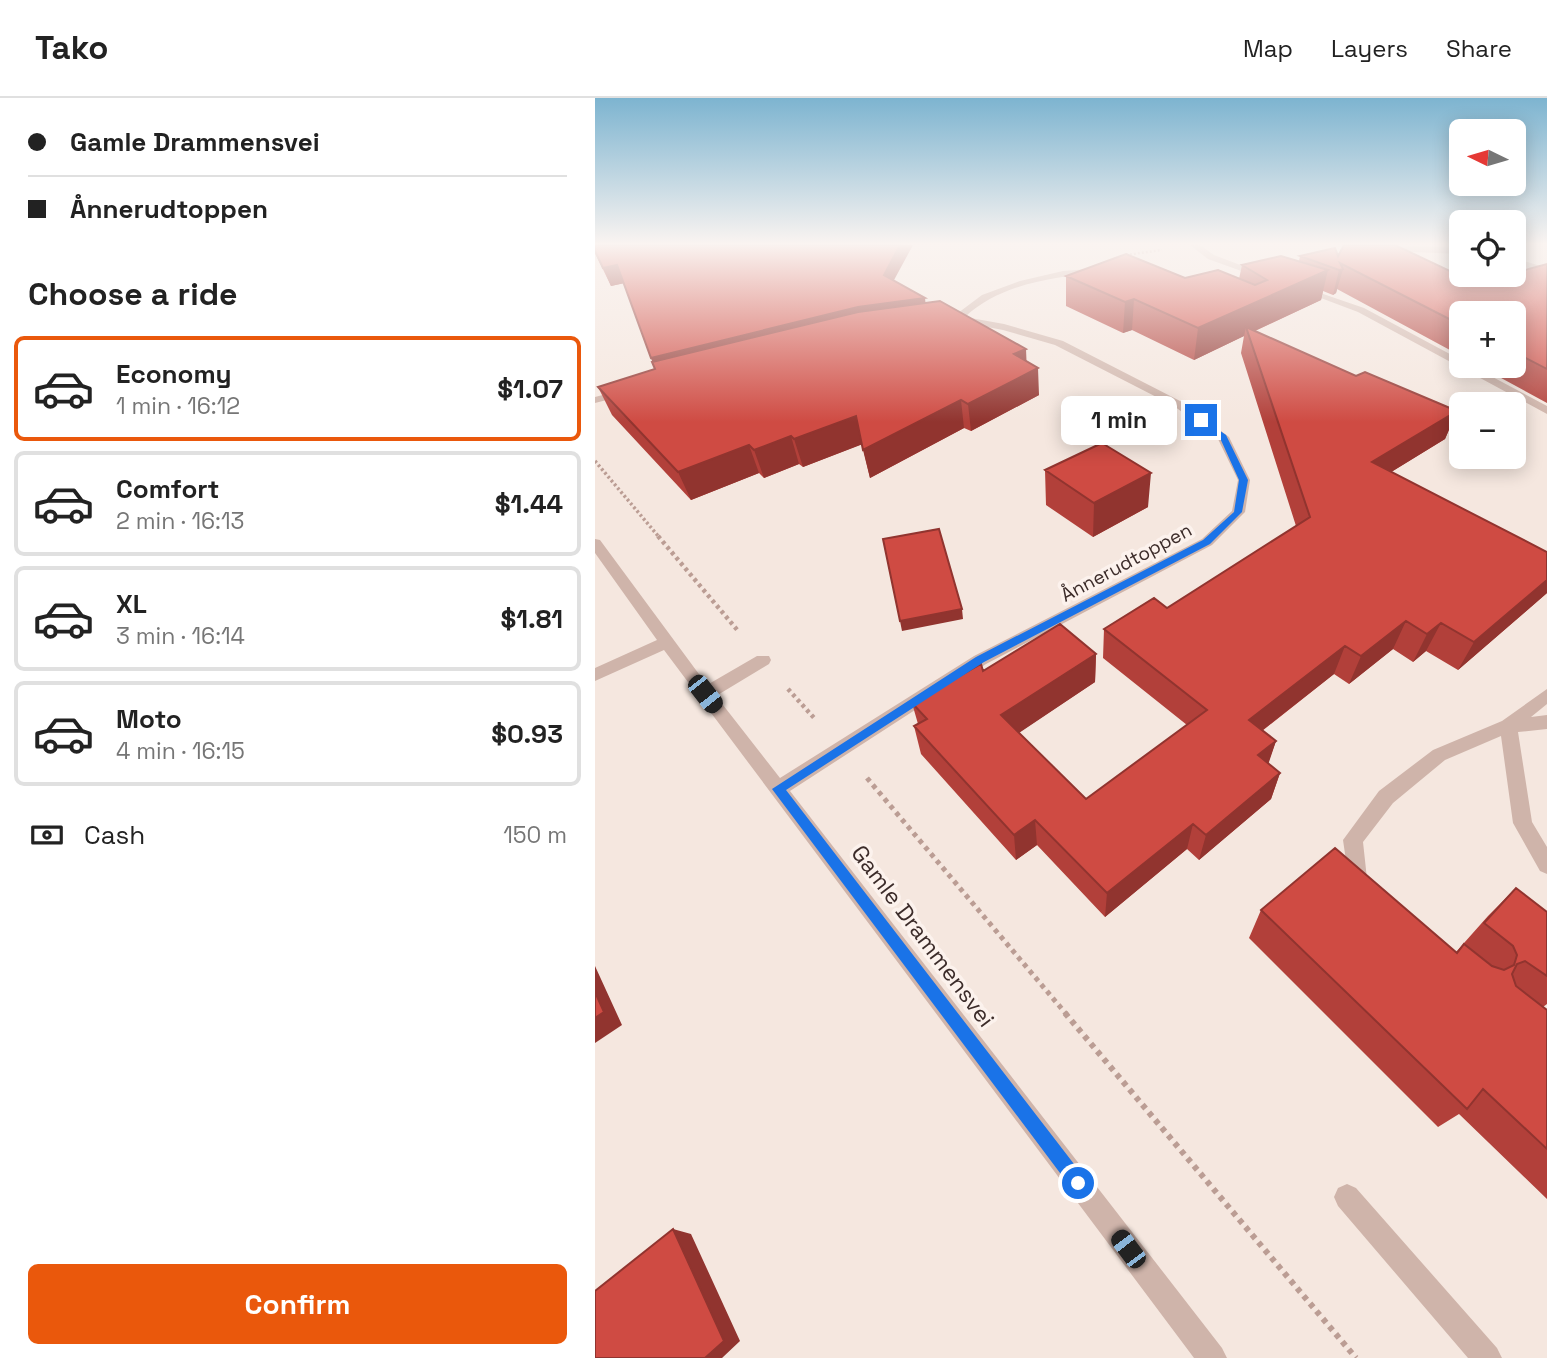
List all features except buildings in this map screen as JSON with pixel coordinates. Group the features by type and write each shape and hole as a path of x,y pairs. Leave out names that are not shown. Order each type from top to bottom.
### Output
{"street":[{"path":"957,319 973,304"},
{"path":"1344,304 1361,310 1449,358"},
{"name":"Ånnerudtoppen","path":"778,789 980,660 1207,542 1238,512 1244,480 1223,437 1178,404 1059,343 1004,327 957,319 933,321"},
{"path":"1486,378 1547,411"},
{"path":"595,400 636,389"},
{"name":"Gamle Drammensvei","path":"595,544 705,694 1212,1358"},
{"path":"595,675 667,642"},
{"path":"705,694 763,660"},
{"path":"1368,896 1358,888 1353,840 1386,797 1440,755 1508,726 1547,695"},
{"path":"1508,726 1547,722"},
{"path":"1508,726 1523,823 1547,865"},
{"path":"1347,1197 1486,1358"}],"path":[{"path":"595,461 1356,1358"}],"route":[{"path":"1078,1183 778,789 980,660 1207,542 1238,512 1244,480 1223,437 1201,420"}]}
